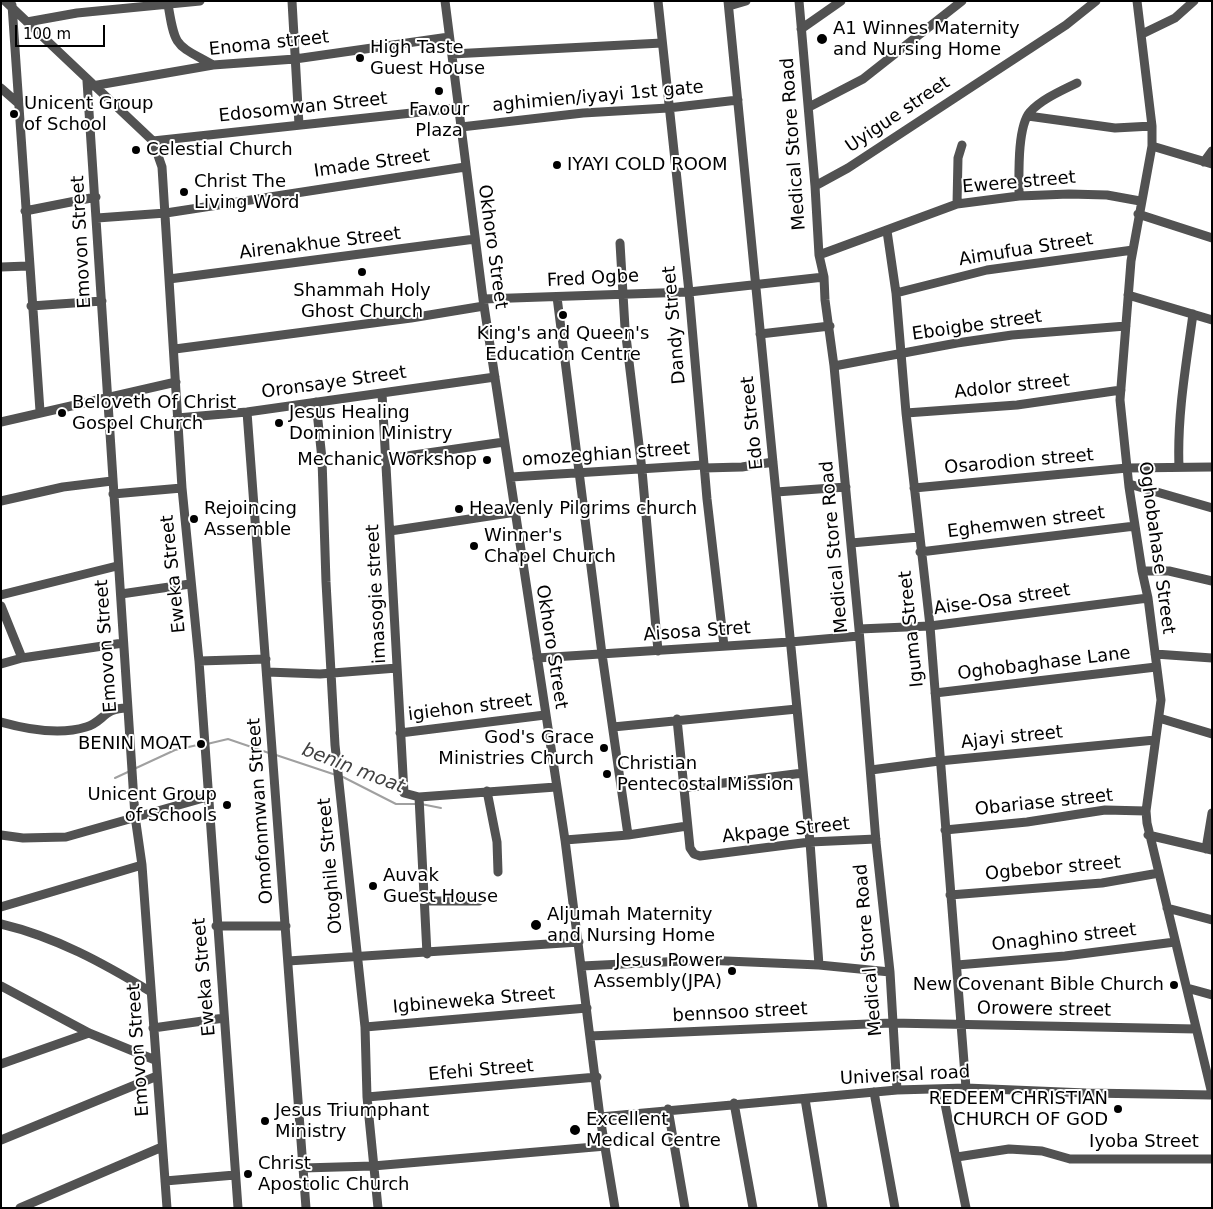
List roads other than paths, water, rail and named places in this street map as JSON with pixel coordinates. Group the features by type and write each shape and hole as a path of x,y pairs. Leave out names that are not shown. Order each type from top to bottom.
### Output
{"street":[{"path":"27,22 78,13 200,1"},
{"path":"292,1 299,125"},
{"name":"Okhoro Street","path":"446,1 483,303 565,840 586,1008 597,1077 600,1116 615,1208"},
{"name":"Dandy Street","path":"658,1 689,292 703,467 724,646"},
{"path":"729,4 746,1"},
{"name":"Medical Store Road","path":"799,1 816,186 819,255 824,277 825,300 830,326 846,487 876,839 890,972 891,1023 896,1090"},
{"path":"801,29 841,1"},
{"path":"809,108 863,79 962,1"},
{"name":"Uyigue street","path":"816,186 848,168 1066,25 1096,1"},
{"name":"Oghobahase Street","path":"1137,1 1152,126 1152,146 1140,201 1133,250 1121,390 1129,484 1148,598 1161,700 1146,811 1148,835 1159,873 1196,1029 1208,1061 1212,1094"},
{"path":"1142,34 1175,18 1194,1"},
{"path":"10,3 19,104 28,266 40,411"},
{"name":"Eweka Street","path":"10,3 90,84 153,141 162,167 182,488 199,661 216,926 238,1208"},
{"path":"168,4 172,29 179,45 213,65"},
{"name":"Edo Street","path":"729,4 810,842 819,965"},
{"name":"Enoma street","path":"90,84 213,65 294,59 449,36"},
{"path":"452,54 662,43"},
{"path":"1019,196 1020,140 1028,116 1049,98 1077,83"},
{"name":"Emovon Street","path":"90,84 112,481 121,594 127,708 135,816 142,865 167,1208"},
{"path":"1,88 19,104"},
{"name":"aghimien/iyayi 1st gate","path":"460,127 582,113 668,108 738,100"},
{"name":"Edosomwan Street","path":"153,141 458,108"},
{"path":"1028,116 1115,128 1152,126"},
{"path":"957,204 958,158 962,145"},
{"path":"1152,146 1208,163 1212,151"},
{"name":"Imade Street","path":"97,218 166,212 465,167"},
{"name":"Ewere street","path":"819,255 957,204 1019,196 1068,194 1107,195 1140,201"},
{"path":"25,210 96,197"},
{"path":"1138,214 1212,238"},
{"name":"Iguma Street","path":"887,231 896,293 918,537 930,626 939,761 966,1088"},
{"name":"Airenakhue Street","path":"169,279 475,239"},
{"path":"620,244 625,328 642,470 658,651"},
{"name":"Aimufua Street","path":"896,293 987,270 1133,250"},
{"path":"1,267 28,266"},
{"name":"Fred Ogbe","path":"174,349 401,320 483,303 624,293 689,292 824,277"},
{"path":"1128,295 1212,320"},
{"path":"557,297 602,654 628,835"},
{"path":"31,306 102,301"},
{"path":"1179,467 1178,446 1185,367 1193,314"},
{"path":"760,334 830,326"},
{"name":"Eboigbe street","path":"834,366 1012,335 1126,326"},
{"name":"Oronsaye Street","path":"177,418 247,412 495,377"},
{"path":"1,422 40,411 176,382"},
{"name":"Adolor street","path":"906,413 1017,405 1121,390"},
{"name":"imasogie street","path":"382,393 404,793 419,796"},
{"name":"Otoghile Street","path":"316,402 322,458 326,582 335,745 356,958 365,1027 368,1097 378,1208"},
{"name":"Omofonmwan Street","path":"247,412 306,1208"},
{"path":"386,459 504,442"},
{"name":"omozeghian street","path":"511,477 742,466 773,462"},
{"name":"Osarodion street","path":"914,488 1127,468 1212,467"},
{"path":"1,501 63,487 112,481"},
{"path":"1129,484 1212,508"},
{"path":"776,492 846,487"},
{"path":"113,494 182,488"},
{"path":"390,531 516,512"},
{"name":"Eghemwen street","path":"920,552 1135,526"},
{"path":"851,543 918,537"},
{"path":"1,595 118,566"},
{"path":"1142,571 1169,571 1212,581"},
{"path":"121,594 190,584"},
{"name":"Aise-Osa street","path":"859,632 930,626 1148,598"},
{"path":"1,606 22,658"},
{"name":"Aisosa Stret","path":"537,658 790,642 859,632"},
{"path":"1,664 22,658 123,643"},
{"path":"1155,654 1212,658"},
{"path":"199,661 266,659"},
{"name":"Oghobaghase Lane","path":"935,693 1156,667"},
{"path":"267,672 332,673 397,668"},
{"path":"1,722 20,727 71,730 87,727 113,710 127,708"},
{"path":"613,726 797,709"},
{"name":"igiehon street","path":"400,733 545,715"},
{"path":"1159,718 1212,734"},
{"path":"565,840 628,835 687,826 677,719"},
{"name":"Ajayi street","path":"871,770 939,761 1155,740"},
{"path":"684,788 803,773"},
{"path":"427,954 419,796 556,787"},
{"path":"487,791 496,842 498,872"},
{"path":"3,836 66,836 208,797"},
{"name":"Obariase street","path":"945,830 1026,822 1105,810 1146,811"},
{"path":"1148,835 1209,850 1212,813"},
{"name":"Akpage Street","path":"687,826 690,848 694,854 700,856 810,842 876,839"},
{"path":"1,906 142,865"},
{"name":"Ogbebor street","path":"950,895 1102,883 1159,873"},
{"path":"424,901 479,901"},
{"path":"1167,908 1212,920"},
{"path":"1,924 31,931 68,946 151,992"},
{"path":"216,926 286,926"},
{"path":"288,961 427,954 579,942"},
{"name":"Onaghino street","path":"957,964 1065,956 1175,942"},
{"path":"582,966 704,960 819,965 890,972"},
{"path":"1,986 89,1033 155,1060"},
{"path":"1187,988 1212,995"},
{"name":"Igbineweka Street","path":"365,1027 586,1008"},
{"path":"153,1028 224,1018"},
{"name":"Orowere street","path":"891,1023 1196,1029"},
{"name":"bennsoo street","path":"590,1036 891,1023"},
{"path":"1,1064 89,1033"},
{"path":"1,1140 157,1076"},
{"name":"Efehi Street","path":"368,1097 597,1077"},
{"name":"Universal road","path":"600,1116 896,1090 966,1088 1086,1093 1212,1094"},
{"path":"942,1089 966,1208"},
{"path":"874,1092 895,1208"},
{"path":"804,1099 823,1208"},
{"path":"734,1103 753,1208"},
{"path":"668,1110 684,1208"},
{"path":"303,1168 373,1166 606,1146"},
{"path":"20,1208 162,1147"},
{"name":"Iyoba Street","path":"957,1157 1009,1149 1042,1151 1070,1159 1212,1159"},
{"path":"165,1181 235,1175"}],"waterway":[{"name":"benin moat","path":"207,744 228,739 269,753"},
{"path":"134,769 175,750 202,744"},
{"name":"benin moat","path":"276,755 336,775"},
{"path":"115,778 130,771"},
{"name":"benin moat","path":"343,777 396,804 416,804"},
{"name":"benin moat","path":"421,804 441,808"}],"place":[{"name":"A1 Winnes Maternity and Nursing Home","path":"822,39"},
{"name":"High Taste Guest House","path":"360,58"},
{"name":"Favour Plaza","path":"439,91"},
{"name":"Unicent Group of School","path":"14,114"},
{"name":"Celestial Church","path":"136,150"},
{"name":"IYAYI COLD ROOM","path":"557,165"},
{"name":"Christ The Living Word","path":"184,192"},
{"name":"Shammah Holy Ghost Church","path":"362,272"},
{"name":"King's and Queen's Education Centre","path":"563,315"},
{"name":"Beloveth Of Christ Gospel Church","path":"62,413"},
{"name":"Jesus Healing Dominion Ministry","path":"279,423"},
{"name":"Mechanic Workshop","path":"487,460"},
{"name":"Heavenly Pilgrims church","path":"459,509"},
{"name":"Rejoincing Assemble","path":"194,519"},
{"name":"Winner's Chapel Church","path":"474,546"},
{"name":"BENIN MOAT","path":"201,744"},
{"name":"God's Grace Ministries Church","path":"604,748"},
{"name":"Christian Pentecostal Mission","path":"607,774"},
{"name":"Unicent Group of Schools","path":"227,805"},
{"name":"Auvak Guest House","path":"373,886"},
{"name":"Aljumah Maternity and Nursing Home","path":"536,925"},
{"name":"Jesus Power Assembly(JPA)","path":"732,971"},
{"name":"New Covenant Bible Church","path":"1174,985"},
{"name":"REDEEM CHRISTIAN CHURCH OF GOD","path":"1118,1109"},
{"name":"Jesus Triumphant Ministry","path":"265,1121"},
{"name":"Excellent Medical Centre","path":"575,1130"},
{"name":"Christ Apostolic Church","path":"248,1174"}]}
